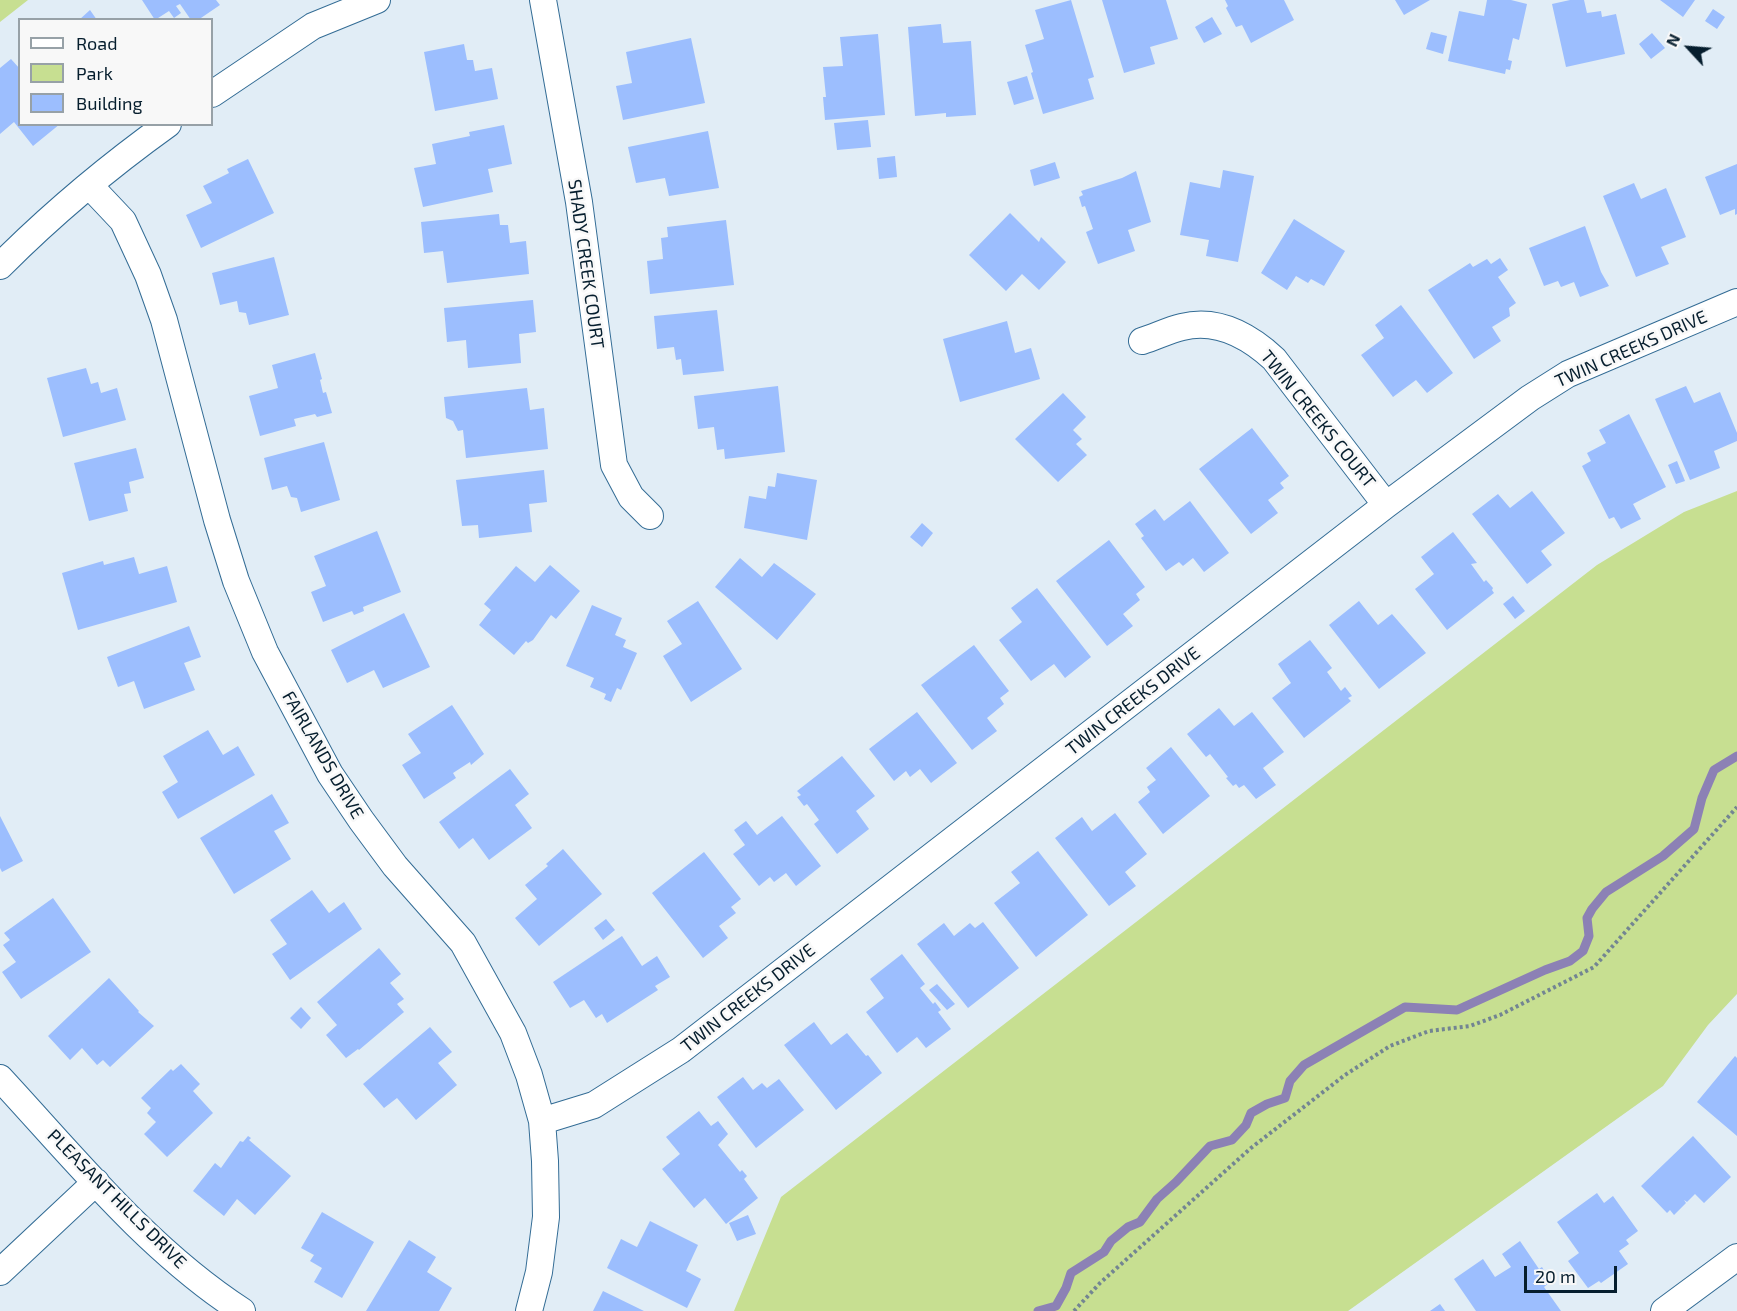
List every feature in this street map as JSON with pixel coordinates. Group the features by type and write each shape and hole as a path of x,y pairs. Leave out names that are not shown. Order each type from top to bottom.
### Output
{"street":[{"path":"213,93 313,26 377,0"},
{"name":"SHADY CREEK COURT","path":"543,0 579,202 614,465 631,497 650,516"},
{"path":"0,266 34,232 89,185 165,126"},
{"name":"FAIRLANDS DRIVE","path":"89,185 123,221 148,274 164,320 217,520 236,581 265,652 330,774 395,866 463,943 513,1033 529,1075 542,1121 545,1161 546,1217 539,1272 529,1311"},
{"name":"TWIN CREEKS DRIVE","path":"542,1121 594,1105 681,1050 1386,505 1530,398 1568,374 1737,302"},
{"name":"TWIN CREEKS COURT","path":"1142,341 1183,327 1212,324 1237,332 1256,343 1274,359 1386,505"},
{"name":"PLEASANT HILLS DRIVE","path":"0,1078 149,1237 193,1275 242,1311"},
{"path":"0,1272 96,1182"},
{"path":"1664,1311 1737,1257"}],"path":[{"path":"1074,1311 1100,1283 1251,1148 1345,1076 1390,1046 1429,1031 1470,1026 1500,1015 1594,967 1737,807"}],"green space":[{"path":"0,0 28,0 0,22"},
{"path":"1737,491 1737,994 1708,1025 1663,1086 1348,1311 734,1311 781,1197 1597,565 1684,512"}],"building":[{"path":"142,0 216,0 220,5 201,18 190,18 180,4 176,6 181,13 174,18 169,11 158,18 154,18"},
{"path":"1071,0 1094,77 1088,79 1094,99 1043,114 1025,45 1044,39 1035,10"},
{"path":"1102,0 1166,0 1178,39 1150,47 1155,64 1124,73"},
{"path":"1225,0 1284,0 1294,20 1251,43 1242,25 1236,27 1226,8 1228,6"},
{"path":"1395,0 1430,0 1404,15"},
{"path":"1487,0 1511,0 1527,4 1519,40 1513,38 1508,60 1512,61 1510,70 1506,69 1505,74 1448,61 1459,11 1484,16"},
{"path":"1584,0 1587,13 1601,11 1602,17 1616,14 1625,54 1566,67 1552,4"},
{"path":"1660,0 1695,0 1683,17"},
{"path":"1713,9 1725,17 1717,29 1705,21"},
{"path":"90,10 96,18 81,18"},
{"path":"1212,17 1222,34 1204,43 1195,27"},
{"path":"941,24 943,43 971,41 976,115 946,117 946,113 915,116 908,27"},
{"path":"1431,32 1447,36 1443,54 1426,49"},
{"path":"1652,33 1665,48 1651,59 1639,44"},
{"path":"878,34 885,115 825,120 823,97 826,97 823,67 843,66 840,37"},
{"path":"691,38 705,103 623,120 616,86 632,83 626,52"},
{"path":"464,44 467,60 473,60 475,71 492,68 498,99 435,111 424,52"},
{"path":"11,59 18,67 18,126 58,126 33,146 14,122 0,134 0,68"},
{"path":"1027,76 1034,99 1014,105 1007,82"},
{"path":"868,120 871,147 837,150 834,123"},
{"path":"504,125 512,164 488,169 493,192 423,207 414,168 436,164 432,144 470,136 469,132"},
{"path":"708,131 719,188 669,196 665,178 636,183 628,147"},
{"path":"895,156 897,177 879,179 877,158"},
{"path":"248,159 274,213 201,248 186,215 212,203 203,186 229,173 227,169"},
{"path":"1055,162 1060,178 1034,186 1030,170"},
{"path":"1737,164 1737,214 1735,215 1735,209 1720,215 1705,177"},
{"path":"1223,170 1254,176 1238,262 1206,256 1209,240 1180,235 1190,182 1220,188"},
{"path":"1136,171 1151,222 1128,230 1135,251 1098,264 1086,232 1093,229 1085,206 1082,207 1079,197 1083,195 1081,191"},
{"path":"1634,183 1641,199 1666,188 1686,237 1661,247 1669,264 1636,277 1603,196"},
{"path":"1010,213 1039,242 1041,237 1066,262 1039,290 1022,274 1006,291 969,255"},
{"path":"499,214 500,225 508,225 510,243 526,241 529,274 447,283 443,251 424,253 421,222"},
{"path":"1294,219 1345,251 1324,286 1311,279 1308,283 1296,276 1287,290 1261,273"},
{"path":"726,220 734,285 650,294 647,261 663,259 661,238 668,237 667,227"},
{"path":"1585,226 1601,272 1609,286 1580,297 1574,282 1561,287 1558,281 1544,286 1529,248"},
{"path":"274,257 289,315 249,325 246,313 239,312 237,301 220,305 212,273"},
{"path":"1500,258 1508,270 1498,277 1516,303 1509,308 1510,316 1492,327 1501,341 1474,359 1428,290 1470,263 1473,267 1487,259 1491,264"},
{"path":"533,300 536,332 519,334 521,363 468,368 466,340 447,342 444,308"},
{"path":"1401,305 1453,373 1427,393 1416,380 1393,397 1361,355 1384,338 1375,325"},
{"path":"717,310 724,371 683,375 681,359 676,360 674,347 657,349 654,316"},
{"path":"1007,321 1015,353 1031,348 1040,379 960,402 943,339"},
{"path":"315,353 323,393 326,392 332,413 294,419 296,426 260,436 249,396 278,388 272,365"},
{"path":"86,368 91,384 98,382 101,393 117,388 126,420 63,437 47,378"},
{"path":"778,386 785,452 725,459 724,449 717,450 714,427 698,429 694,396"},
{"path":"1686,386 1694,403 1720,392 1737,433 1737,441 1714,451 1720,468 1690,480 1655,399"},
{"path":"527,388 530,410 544,408 548,449 466,458 463,430 458,431 453,421 446,418 444,397"},
{"path":"1063,393 1086,417 1073,430 1082,439 1076,444 1087,455 1058,482 1015,439"},
{"path":"1629,414 1666,487 1633,504 1641,519 1621,529 1614,517 1609,519 1582,466 1591,461 1587,453 1606,443 1599,430"},
{"path":"1252,428 1289,476 1280,483 1284,488 1268,500 1278,513 1251,534 1199,469"},
{"path":"324,442 340,500 301,512 297,498 291,497 287,486 272,490 264,458"},
{"path":"136,448 144,478 129,482 131,493 124,494 128,511 89,521 74,463"},
{"path":"1677,461 1685,481 1676,484 1668,465"},
{"path":"544,470 547,502 529,504 532,532 479,538 478,525 462,526 456,480"},
{"path":"777,473 817,480 807,540 744,528 749,496 766,499 768,486 775,487"},
{"path":"1532,491 1565,533 1541,551 1552,565 1527,584 1472,514 1498,494 1510,508"},
{"path":"1190,501 1229,553 1204,572 1193,558 1183,566 1179,562 1166,571 1141,538 1144,536 1135,524 1155,509 1164,521"},
{"path":"922,523 933,533 922,547 910,537"},
{"path":"377,531 401,592 363,607 364,611 354,615 352,611 323,622 311,592 326,586 314,556"},
{"path":"1453,532 1477,563 1471,564 1484,582 1486,580 1493,588 1494,593 1447,630 1415,589 1434,574 1421,557"},
{"path":"1109,540 1145,587 1136,594 1140,600 1123,614 1133,626 1107,646 1056,581"},
{"path":"134,557 139,574 167,566 177,602 78,630 62,573 103,561 104,565"},
{"path":"740,558 762,577 774,563 816,594 777,640 715,587"},
{"path":"550,565 580,591 556,619 551,615 533,640 528,643 526,641 514,655 479,625 491,610 484,604 516,566 535,582"},
{"path":"1037,588 1091,657 1065,678 1054,664 1031,681 999,640 1022,622 1011,608"},
{"path":"1513,596 1525,611 1515,619 1503,604"},
{"path":"698,601 742,669 691,702 663,656 682,644 667,621"},
{"path":"1359,601 1378,625 1392,614 1426,653 1379,689 1329,625"},
{"path":"592,605 622,618 615,635 626,640 623,647 637,653 621,690 617,688 611,702 604,699 606,694 590,687 594,678 566,666"},
{"path":"404,613 430,667 383,688 374,670 347,683 331,650"},
{"path":"189,626 201,657 184,663 195,690 144,709 134,681 118,687 107,657"},
{"path":"1310,640 1332,668 1327,672 1341,691 1345,687 1352,696 1348,698 1351,701 1304,738 1272,698 1291,683 1278,664"},
{"path":"974,645 1009,691 1000,698 1004,704 987,718 997,731 972,750 921,685"},
{"path":"452,705 484,754 471,765 470,762 453,773 456,778 424,799 402,765 421,753 408,734"},
{"path":"1219,708 1234,726 1252,712 1284,752 1263,768 1276,785 1256,799 1244,785 1239,788 1236,784 1233,786 1210,754 1206,757 1187,734"},
{"path":"917,712 957,763 931,783 920,769 910,777 906,771 894,781 869,749"},
{"path":"208,730 223,755 238,746 255,775 178,819 162,792 178,782 163,756"},
{"path":"1171,747 1210,796 1163,834 1138,802 1150,792 1147,787 1156,780 1146,768"},
{"path":"842,756 875,796 856,811 869,829 837,854 814,824 819,820 807,804 804,806 797,797 801,795 797,791"},
{"path":"510,769 529,794 515,805 532,828 489,860 473,838 459,849 439,822"},
{"path":"272,794 289,823 274,831 291,859 234,894 200,838"},
{"path":"1115,813 1147,854 1125,872 1136,886 1109,906 1055,838 1082,817 1092,831"},
{"path":"0,816 23,861 2,872 0,868"},
{"path":"782,816 821,866 796,886 786,873 774,882 770,877 759,886 733,854 745,845 734,830 746,821 757,835"},
{"path":"563,849 602,894 539,946 515,918 537,899 525,885 548,866 546,864"},
{"path":"1038,851 1088,915 1036,957 994,903 1020,883 1011,872"},
{"path":"704,852 741,899 731,907 736,913 719,926 728,938 703,958 652,893"},
{"path":"312,890 329,913 344,902 362,929 290,980 272,954 287,944 270,920"},
{"path":"53,898 91,952 21,999 2,972 16,962 3,945 10,940 4,933"},
{"path":"606,919 615,930 603,940 594,928"},
{"path":"983,922 1019,968 968,1008 917,944 944,923 954,936 970,923 975,928"},
{"path":"622,936 642,966 657,956 670,977 655,986 658,990 607,1023 602,1014 596,1018 584,1000 570,1008 553,982"},
{"path":"379,948 401,974 390,983 404,999 397,1004 404,1012 359,1050 346,1058 326,1035 337,1025 317,1002"},
{"path":"902,954 925,984 920,988 933,1004 935,1002 941,1010 938,1012 951,1029 926,1048 917,1037 897,1053 866,1012 884,998 870,979"},
{"path":"109,978 138,1012 154,1026 110,1067 103,1060 97,1065 82,1048 70,1060 48,1036"},
{"path":"937,984 955,1004 947,1010 929,990"},
{"path":"301,1007 311,1018 301,1029 290,1018"},
{"path":"814,1022 831,1045 847,1033 882,1073 836,1110 784,1045"},
{"path":"430,1027 452,1052 438,1063 457,1085 416,1120 397,1098 384,1108 363,1084"},
{"path":"1735,1056 1737,1058 1737,1136 1697,1102"},
{"path":"181,1064 200,1084 193,1091 213,1113 167,1157 144,1134 156,1122 147,1113 151,1108 141,1098 171,1069 173,1071"},
{"path":"743,1077 753,1090 762,1083 767,1088 779,1079 804,1110 756,1148 717,1097"},
{"path":"699,1111 711,1126 718,1121 728,1134 718,1145 740,1172 742,1170 747,1176 744,1179 758,1198 726,1224 705,1198 694,1208 662,1169 680,1154 666,1137"},
{"path":"248,1136 251,1138 249,1140 291,1176 255,1215 237,1199 224,1216 193,1191 215,1163 221,1168 240,1141 243,1142"},
{"path":"1693,1136 1731,1177 1704,1203 1695,1194 1687,1202 1684,1200 1686,1203 1674,1215 1670,1210 1667,1213 1641,1186"},
{"path":"1597,1193 1604,1203 1613,1196 1638,1231 1626,1240 1629,1244 1619,1251 1628,1264 1601,1283 1599,1281 1588,1288 1568,1261 1579,1253 1557,1222"},
{"path":"322,1212 374,1242 342,1298 314,1282 322,1268 310,1261 314,1255 301,1248"},
{"path":"748,1215 756,1234 737,1241 729,1223"},
{"path":"650,1221 698,1245 686,1271 701,1279 687,1308 607,1268 621,1239 637,1247"},
{"path":"409,1240 436,1257 427,1272 452,1288 439,1311 366,1311"},
{"path":"1520,1241 1539,1269 1542,1267 1548,1277 1546,1279 1549,1283 1544,1287 1561,1311 1476,1311 1454,1279 1483,1259 1495,1277 1511,1267 1502,1254"},
{"path":"603,1291 644,1311 593,1311"},
{"path":"1440,1304 1445,1311 1430,1311"}],"waterway":[{"path":"1038,1311 1056,1306 1071,1273 1104,1252 1111,1241 1128,1227 1140,1222 1157,1199 1210,1146 1232,1140 1246,1125 1251,1113 1285,1098 1290,1081 1304,1065 1405,1007 1457,1010 1570,961 1583,951 1589,936 1587,918 1592,909 1606,892 1663,856 1694,829 1702,798 1714,770 1737,756"}]}
